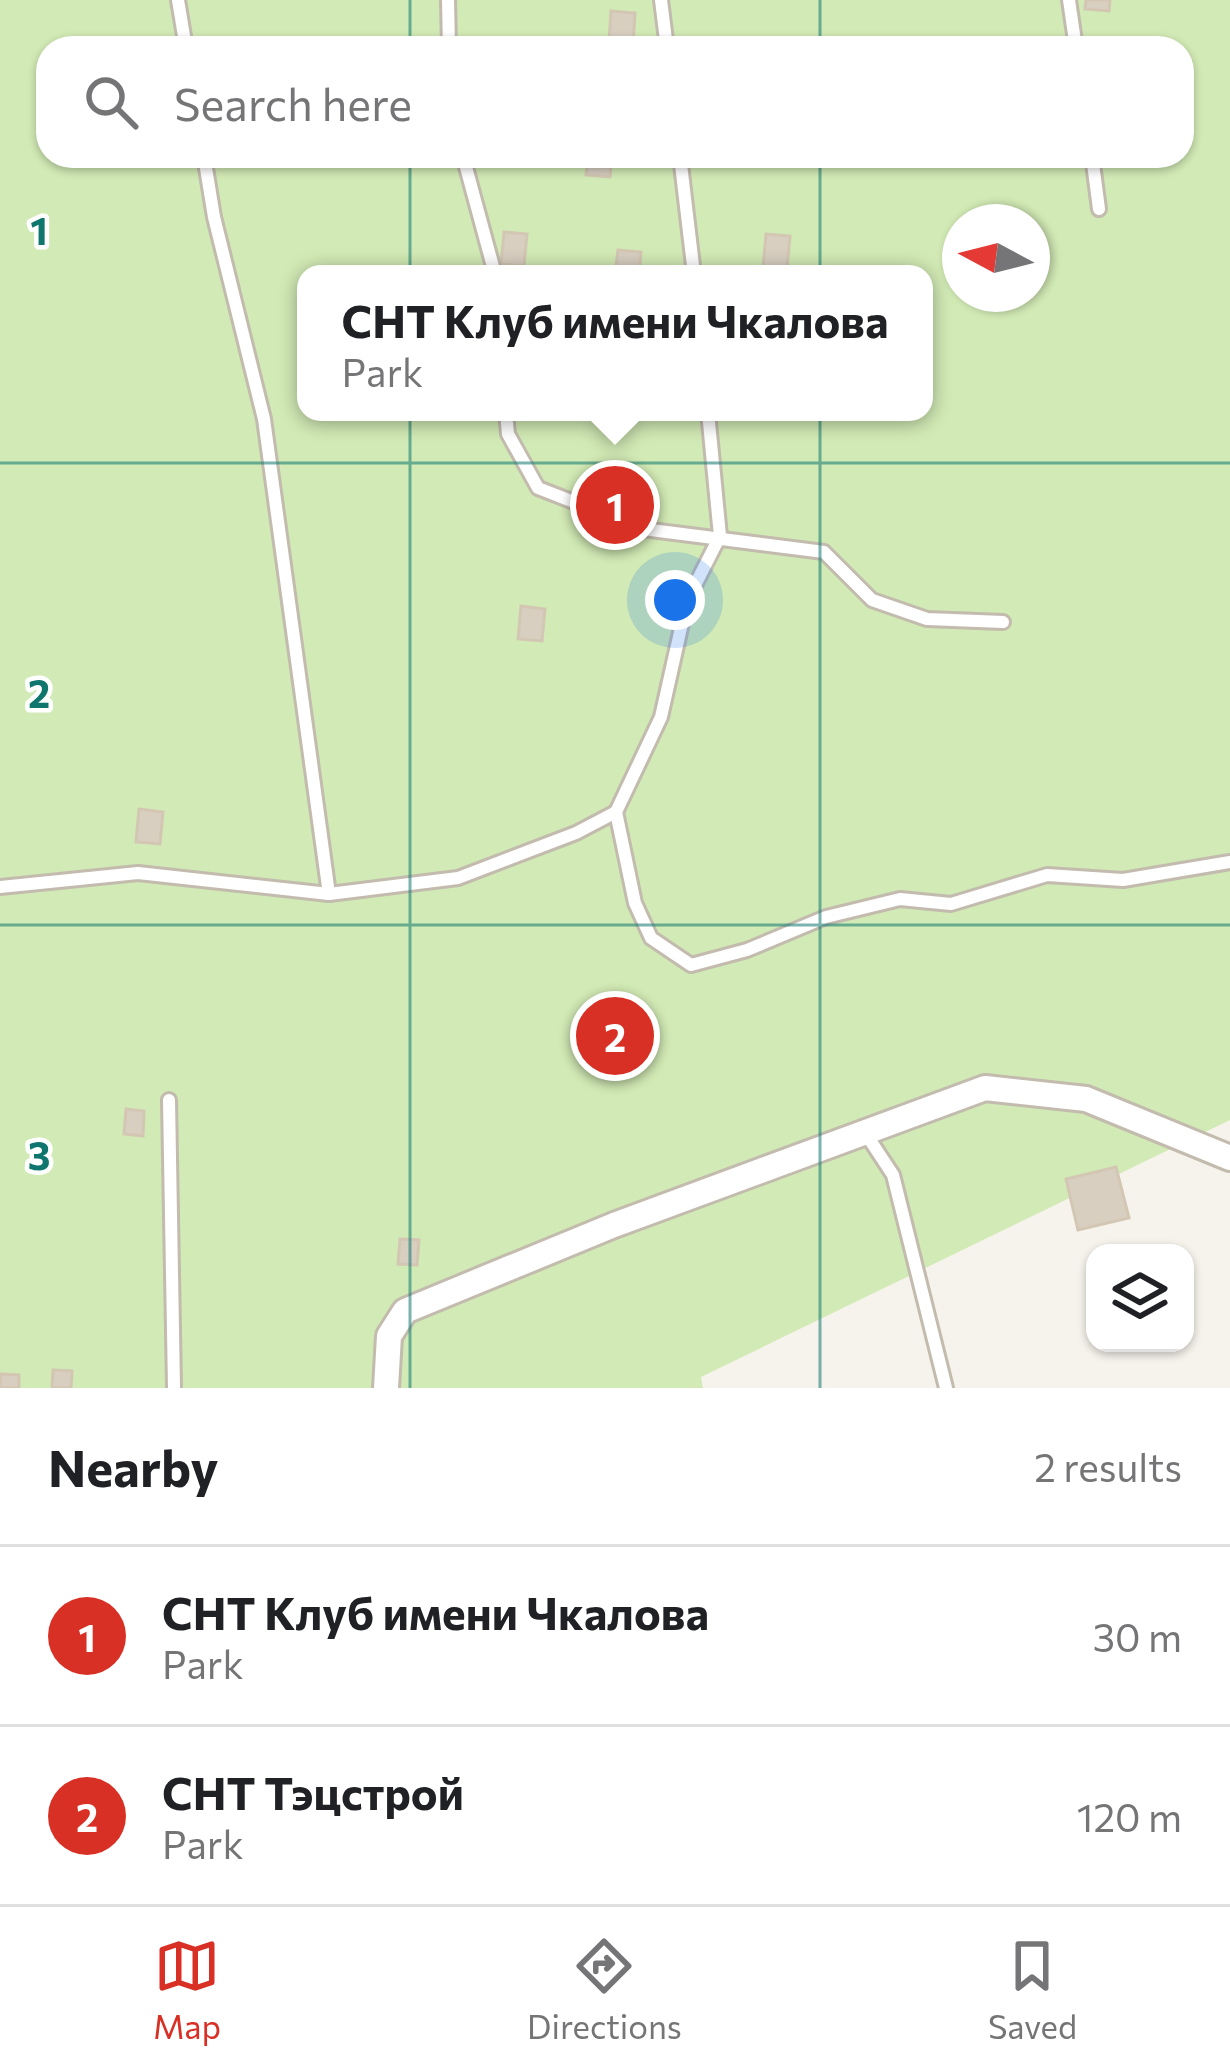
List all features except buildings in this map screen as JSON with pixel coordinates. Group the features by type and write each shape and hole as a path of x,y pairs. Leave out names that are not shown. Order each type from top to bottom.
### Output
{"street":[{"path":"386,1388 389,1336 405,1311 614,1225 985,1088 1086,1099 1230,1158"}],"lane":[{"path":"178,0 184,36"},
{"path":"448,0 449,36"},
{"path":"661,0 666,36"},
{"path":"1069,0 1074,36"},
{"path":"206,168 264,419 329,894"},
{"path":"467,168 493,265"},
{"path":"681,168 693,265"},
{"path":"1094,168 1100,209"},
{"path":"507,421 508,434 538,488 643,530 824,552 872,600 927,619 1003,622"},
{"path":"709,421 720,536 687,601 661,717 616,812 634,903 652,938 691,965 747,950 826,917 900,899 951,904 1047,875 1123,880 1230,862"},
{"path":"0,886 137,873 329,894 458,878 576,833 616,812"},
{"path":"169,1100 174,1388"},
{"path":"863,1130 893,1175 946,1388"}],"green space":[{"path":"0,0 1230,0 1230,1120 701,1377 703,1388 0,1388"}],"place":[{"name":"СНТ Клуб имени Чкалова","path":"615,505"},
{"name":"СНТ Тэцстрой","path":"615,1036"}]}
